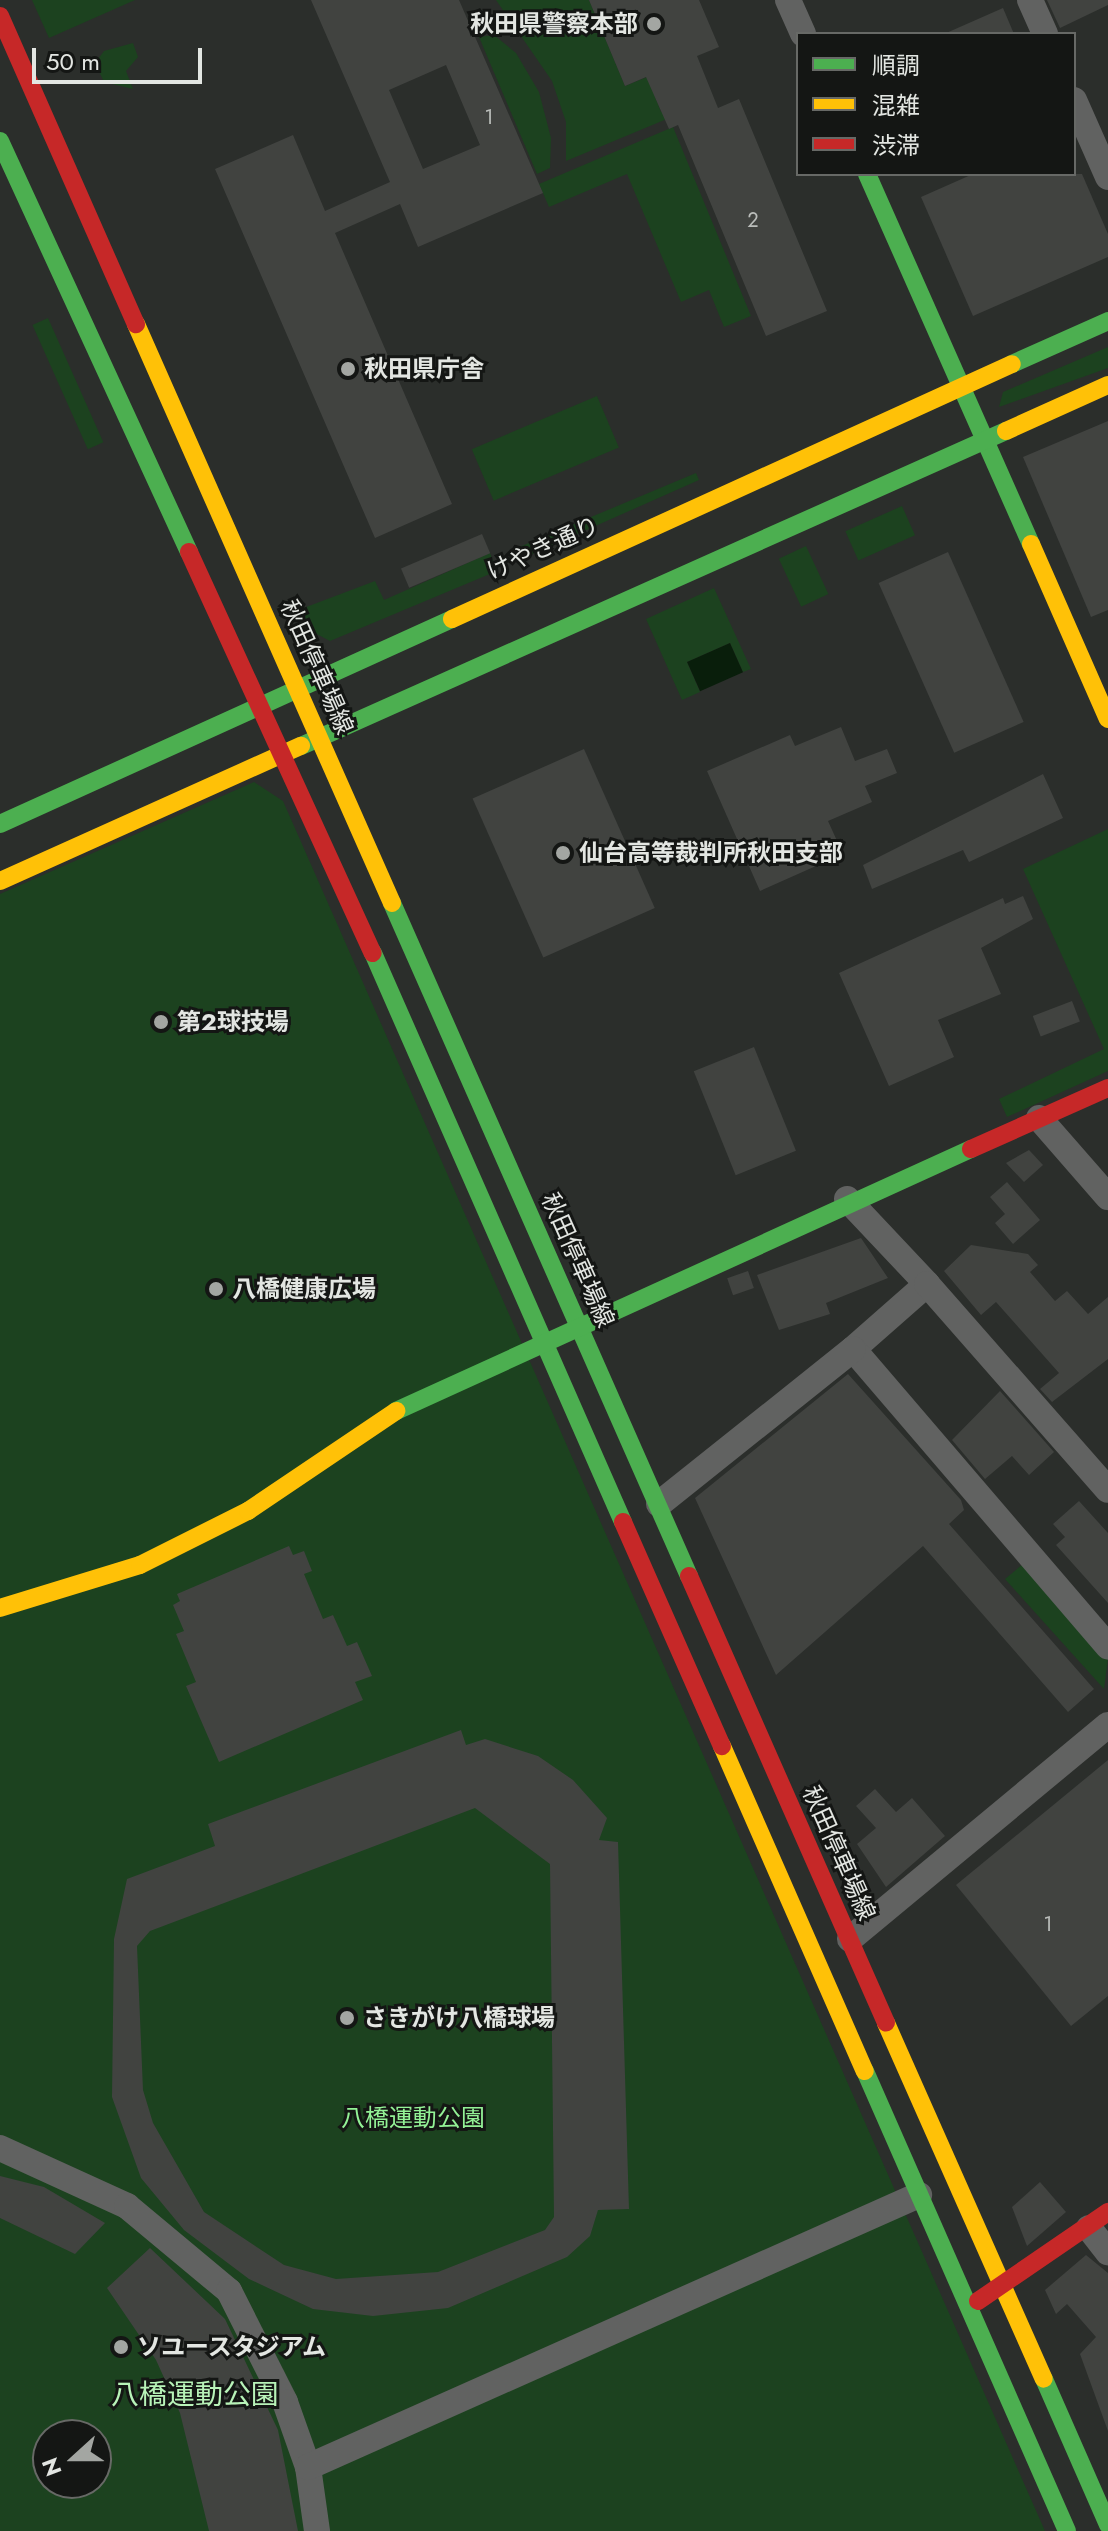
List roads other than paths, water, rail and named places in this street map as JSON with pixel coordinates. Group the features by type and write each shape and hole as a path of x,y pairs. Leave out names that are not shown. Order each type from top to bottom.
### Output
{"main road":[{"name":"秋田停車場線","path":"0,16 322,738 1108,2525"},
{"path":"0,141 283,753 970,2305 1067,2531"},
{"path":"868,176 1108,719"},
{"name":"けやき通り","path":"0,824 298,684 1108,321"},
{"path":"0,881 1108,385"},
{"path":"0,1608 140,1565 235,1518 387,1413 541,1337 847,1199 1108,1088"},
{"path":"970,2305 1003,2288 1098,2220"}],"street":[{"path":"788,0 802,32"},
{"path":"1030,0 1044,32"},
{"path":"1076,105 1108,177"},
{"path":"1039,1118 1108,1197"},
{"path":"847,1199 927,1284 1108,1490"},
{"path":"659,1504 853,1349 927,1284"},
{"path":"853,1349 1108,1647"},
{"path":"850,1939 1108,1725"},
{"path":"0,2148 127,2206 229,2291 308,2467 317,2531"},
{"path":"308,2467 919,2195"},
{"path":"1098,2220 1108,2252"}],"place":[{"name":"秋田県警察本部","path":"654,24"},
{"name":"秋田県庁舎","path":"348,369"},
{"name":"仙台高等裁判所秋田支部","path":"563,853"},
{"name":"第2球技場","path":"161,1022"},
{"name":"八橋健康広場","path":"216,1289"},
{"name":"さきがけ八橋球場","path":"347,2018"},
{"name":"ソユースタジアム","path":"121,2347"}],"district":[{"name":"八橋運動公園","path":"195,2395"}]}
